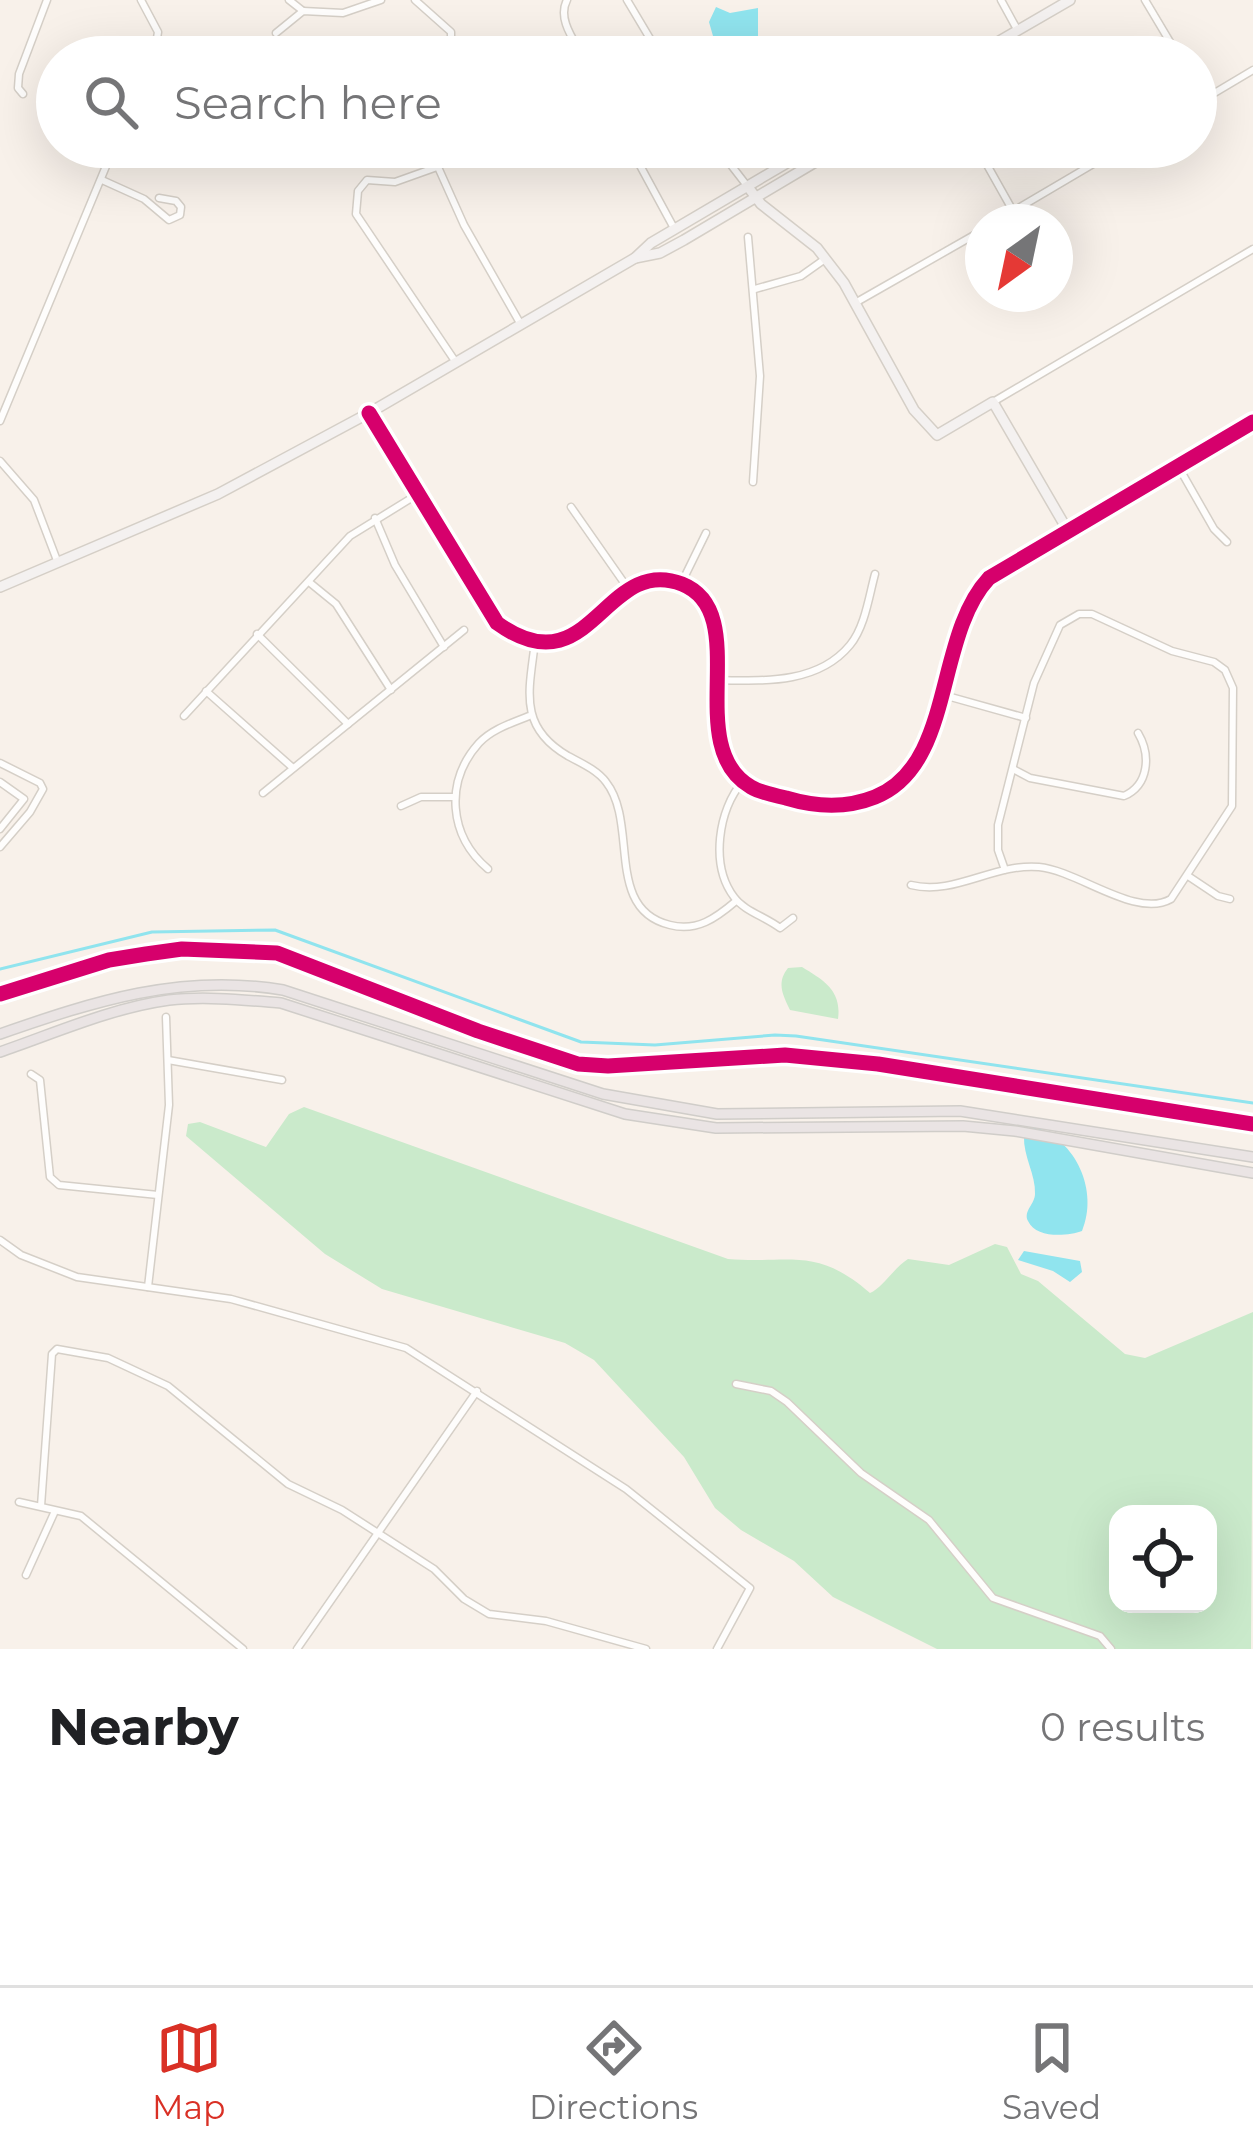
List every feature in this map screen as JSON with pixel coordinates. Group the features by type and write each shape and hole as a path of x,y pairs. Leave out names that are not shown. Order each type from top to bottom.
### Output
{"main road":[{"path":"1009,36 1070,0"},
{"path":"0,587 218,494 369,413 779,168"},
{"path":"635,258 660,253 806,168"},
{"path":"748,187 825,259 914,410 937,435 993,402 1068,531 1253,422"},
{"path":"0,1034 77,1007 166,985 255,985 283,990 602,1094 717,1114 960,1111 1253,1157"},
{"path":"281,1003 283,990"},
{"path":"0,1054 90,1020 168,1000 281,1003 625,1114 716,1127 963,1126 1253,1173"},
{"path":"1167,1159 1169,1143"}],"street":[{"path":"23,94 18,88 19,74 47,0"},
{"path":"141,0 156,23 155,36"},
{"path":"289,0 303,11 343,13 381,0"},
{"path":"415,0 451,36"},
{"path":"567,0 563,17 572,36"},
{"path":"627,0 649,36"},
{"path":"1000,0 1018,31"},
{"path":"1145,0 1166,36"},
{"path":"276,33 303,11"},
{"path":"1217,91 1253,70"},
{"path":"0,422 106,168"},
{"path":"434,168 394,182 367,180 358,191 356,214 455,361"},
{"path":"437,168 520,323"},
{"path":"641,168 675,230"},
{"path":"733,168 748,187"},
{"path":"988,168 1008,204"},
{"path":"1026,204 1087,168"},
{"path":"102,180 144,199 165,218 174,220 180,215 179,203 159,198"},
{"path":"748,237 760,376 753,482"},
{"path":"855,303 965,240"},
{"path":"993,402 1253,249"},
{"path":"754,289 801,276 825,259"},
{"path":"369,413 497,623 514,635 558,641 578,633 628,588 663,581 681,584 698,595 714,623 718,733 723,753 742,782 818,806 872,799 899,783 929,738 957,638 978,592 997,573 1068,531"},
{"path":"0,461 34,500 58,563"},
{"path":"1178,466 1226,542"},
{"path":"184,716 350,536 418,494"},
{"path":"571,507 628,588"},
{"path":"375,518 395,565 445,647"},
{"path":"681,584 706,533"},
{"path":"719,680 788,679 827,664 857,634 875,574"},
{"path":"309,582 336,604 391,690"},
{"path":"911,885 940,889 1005,870 1034,867 1152,906 1172,899 1227,817 1234,795 1233,688 1225,670 1208,659 1172,651 1108,618 1078,614 1055,632 1034,682 997,838 1005,870"},
{"path":"263,793 464,630"},
{"path":"257,634 349,724"},
{"path":"535,641 530,715 554,747 607,782 622,813 632,895 645,912 664,925 684,928 702,925 736,901"},
{"path":"1225,670 1234,663"},
{"path":"206,691 292,768"},
{"path":"940,694 1026,718"},
{"path":"488,869 465,843 458,826 454,797 458,780 479,744 530,715"},
{"path":"1013,769 1030,778 1124,796 1144,776 1143,740 1138,734"},
{"path":"0,847 43,789 40,783 1,766"},
{"path":"0,782 25,799 0,829"},
{"path":"742,782 725,807 721,825 723,870 736,901 780,928 793,918"},
{"path":"401,806 421,797 454,797"},
{"path":"1188,876 1230,899"},
{"path":"148,1287 169,1105 166,1017"},
{"path":"168,1060 282,1080"},
{"path":"31,1074 40,1080 50,1178 59,1185 158,1195"},
{"path":"0,1240 21,1255 77,1277 231,1299 406,1348 626,1489 750,1588 717,1649"},
{"path":"40,1506 49,1437 51,1359 57,1349 108,1358 169,1385 288,1484 342,1510 434,1569 464,1599 489,1614 546,1621 646,1649"},
{"path":"736,1384 771,1391 787,1402 861,1473 929,1520 993,1598 1100,1636 1111,1649"},
{"path":"297,1649 477,1391"},
{"path":"19,1502 81,1516 243,1649"},
{"path":"26,1575 55,1511"}],"green space":[{"path":"802,967 834,993 838,1019 790,1010 782,979 788,968"},
{"path":"304,1107 728,1259 818,1263 870,1293 908,1259 949,1265 995,1244 1007,1247 1021,1274 1038,1281 1125,1354 1145,1358 1253,1312 1251,1649 937,1649 833,1597 794,1561 741,1530 715,1508 684,1457 594,1360 565,1343 382,1289 325,1254 186,1136 188,1124 200,1122 266,1147 289,1114"}],"water":[{"path":"716,7 730,13 758,8 758,36 713,36 709,22"},
{"path":"1035,1127 1062,1143 1080,1169 1088,1200 1082,1231 1045,1233 1028,1221 1035,1187 1024,1136"},
{"path":"1024,1251 1080,1261 1082,1272 1070,1282 1018,1260"}],"waterway":[{"path":"0,969 152,932 275,930 581,1042 655,1045 796,1036 1253,1103"}],"cycle path":[{"path":"369,413 497,623 529,640 555,641 576,633 633,587 656,580 682,584 703,599 714,622 717,712 731,768 759,791 830,805 875,797 901,781 919,758 959,633 989,578 1253,422"},
{"path":"0,994 109,960 146,954 182,949 277,953 478,1031 578,1064 785,1055 878,1064 1253,1124"}]}
